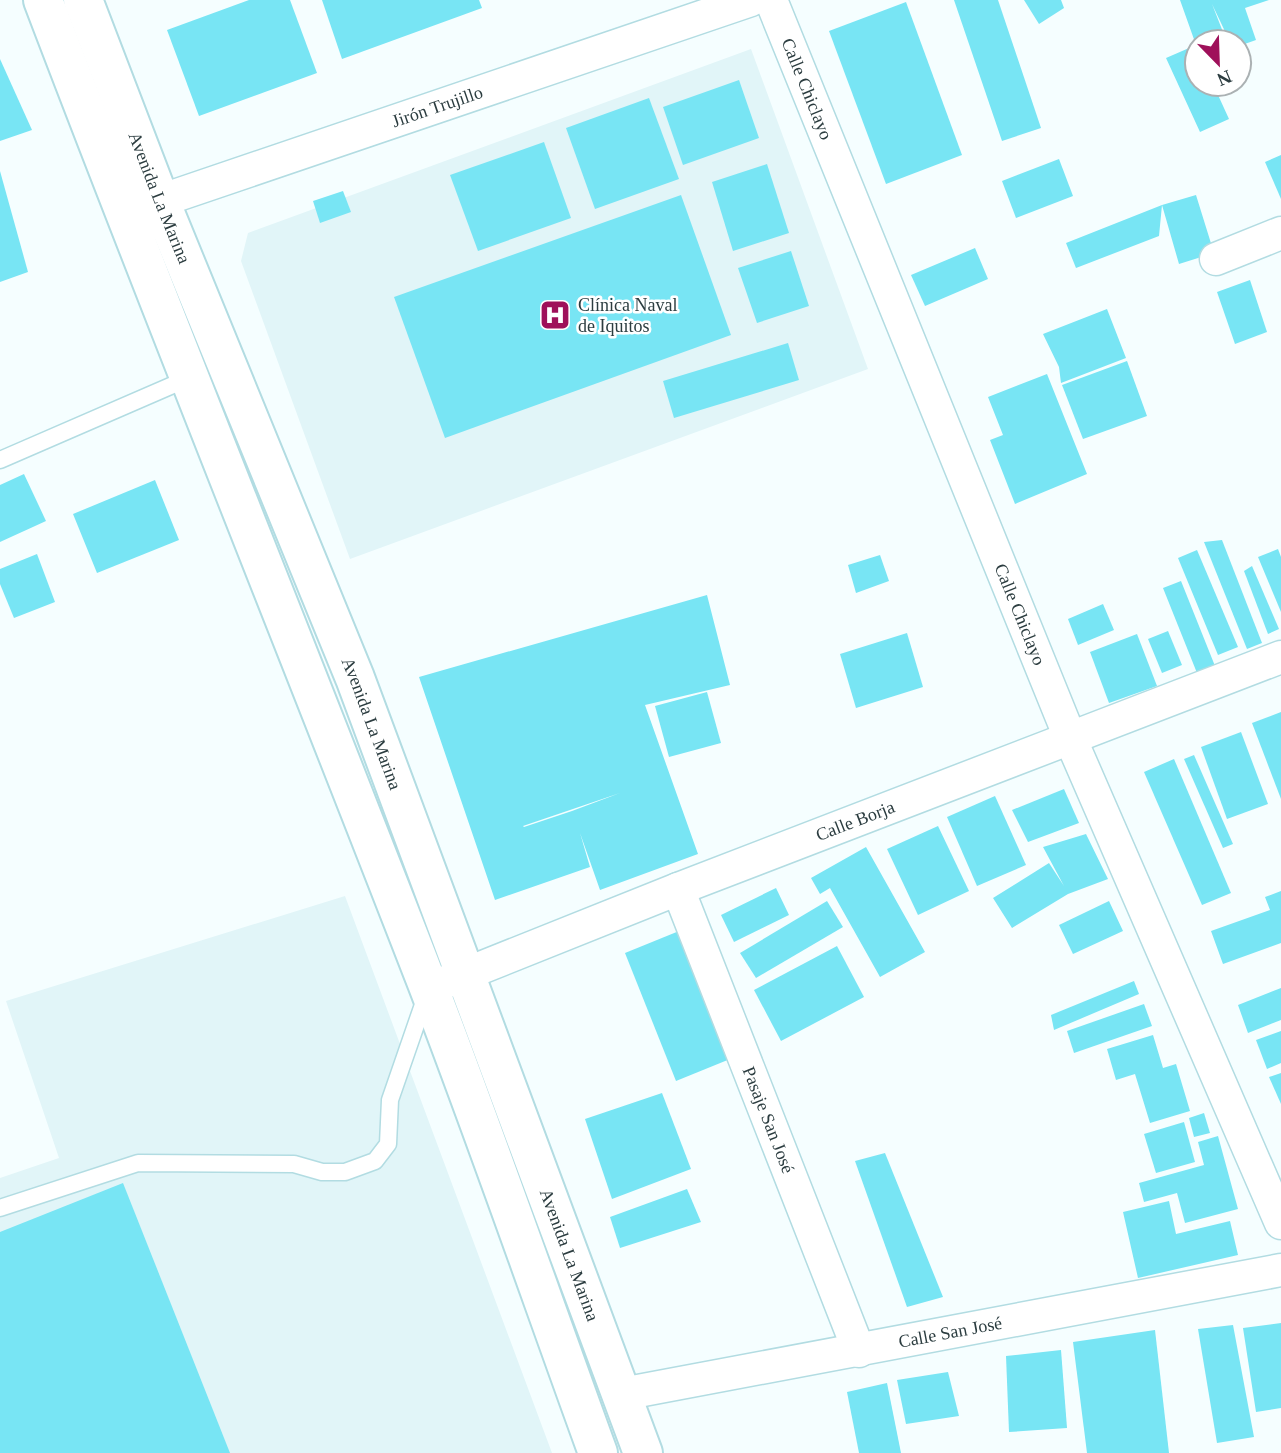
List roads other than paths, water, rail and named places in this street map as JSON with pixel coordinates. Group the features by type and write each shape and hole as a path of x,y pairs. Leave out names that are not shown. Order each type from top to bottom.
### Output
{"main road":[{"name":"Avenida La Marina","path":"43,0 429,988 598,1453"},
{"name":"Avenida La Marina","path":"83,0 160,201 355,678 643,1453"}],"street":[{"name":"Jirón Trujillo","path":"124,213 751,0"},
{"name":"Calle Chiclayo","path":"771,0 1070,740 1281,1223"},
{"path":"1216,258 1281,233"},
{"name":"Calle Borja","path":"429,988 678,889 1281,657"},
{"name":"Pasaje San José","path":"678,889 859,1351"},
{"name":"Calle San José","path":"622,1394 1281,1270"}],"lane":[{"path":"0,460 191,377"},
{"path":"0,1208 138,1163 294,1164 322,1172 345,1172 375,1161 388,1144 390,1100 429,988"}],"place":[{"name":"Clínica Naval de Iquitos","path":"555,315"}]}
